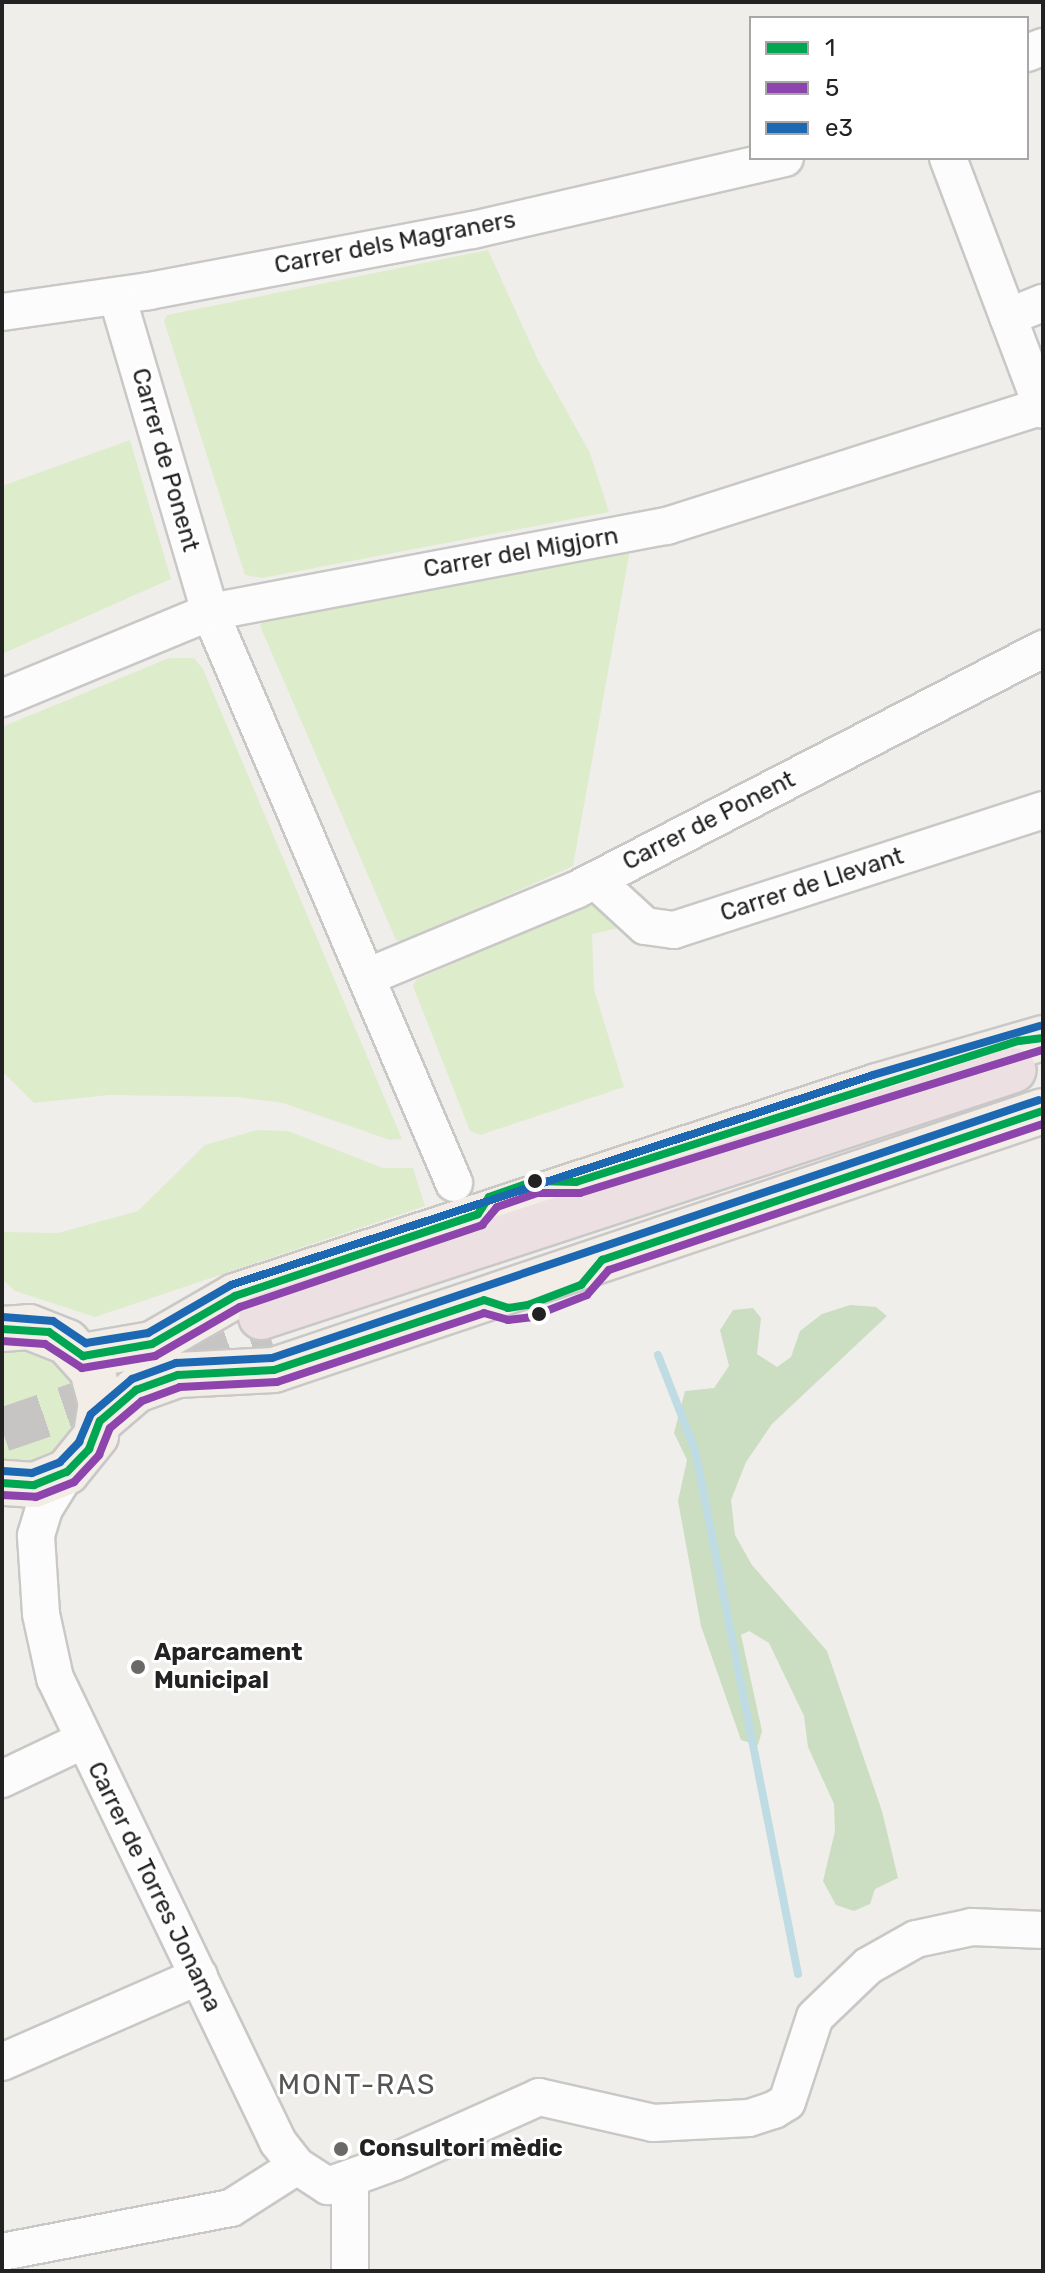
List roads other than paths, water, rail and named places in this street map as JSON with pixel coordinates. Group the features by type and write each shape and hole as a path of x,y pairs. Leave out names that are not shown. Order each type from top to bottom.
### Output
{"highway":[{"path":"266,1328 1027,1093"}],"main road":[{"path":"83,1356 152,1344 235,1296 877,1086 1043,1038"},
{"path":"100,1421 136,1390 178,1375 274,1370 1027,1093"},
{"path":"2,1483 34,1485 67,1472 89,1449 100,1421 99,1386 83,1356 67,1342 11,1322"}],"street":[{"name":"Carrer dels Magraners","path":"2,312 117,296 473,230 776,160"},
{"path":"949,160 1042,408"},
{"name":"Carrer de Ponent","path":"117,296 210,612 454,1183"},
{"path":"1008,317 1043,303"},
{"name":"Carrer del Migjorn","path":"2,698 210,612 667,526 1042,408"},
{"name":"Carrer de Ponent","path":"367,977 595,880 1043,649"},
{"name":"Carrer de Llevant","path":"595,880 645,926 674,930 1043,810"},
{"name":"Carrer de Torres Jonama","path":"67,1472 44,1509 36,1536 41,1614 55,1678 82,1741 278,2142 297,2166 328,2186 350,2179"},
{"path":"2,1492 23,1512 36,1536"},
{"path":"2,1779 82,1741"},
{"path":"350,2271 350,2179 539,2097 653,2123 749,2118 774,2110 787,2102 815,2017 868,1966 916,1939 972,1927 1043,1930"},
{"path":"2,2062 199,1976"},
{"path":"2,2252 231,2208 297,2166"}],"waterway":[{"path":"658,1355 695,1450 798,1974"}],"tunnel":[{"path":"2,1430 271,1338"}],"place":[{"name":"Aparcament Municipal","path":"138,1667"},
{"name":"Consultori mèdic","path":"341,2149"}],"district":[{"name":"MONT-RAS","path":"357,2085"}]}
